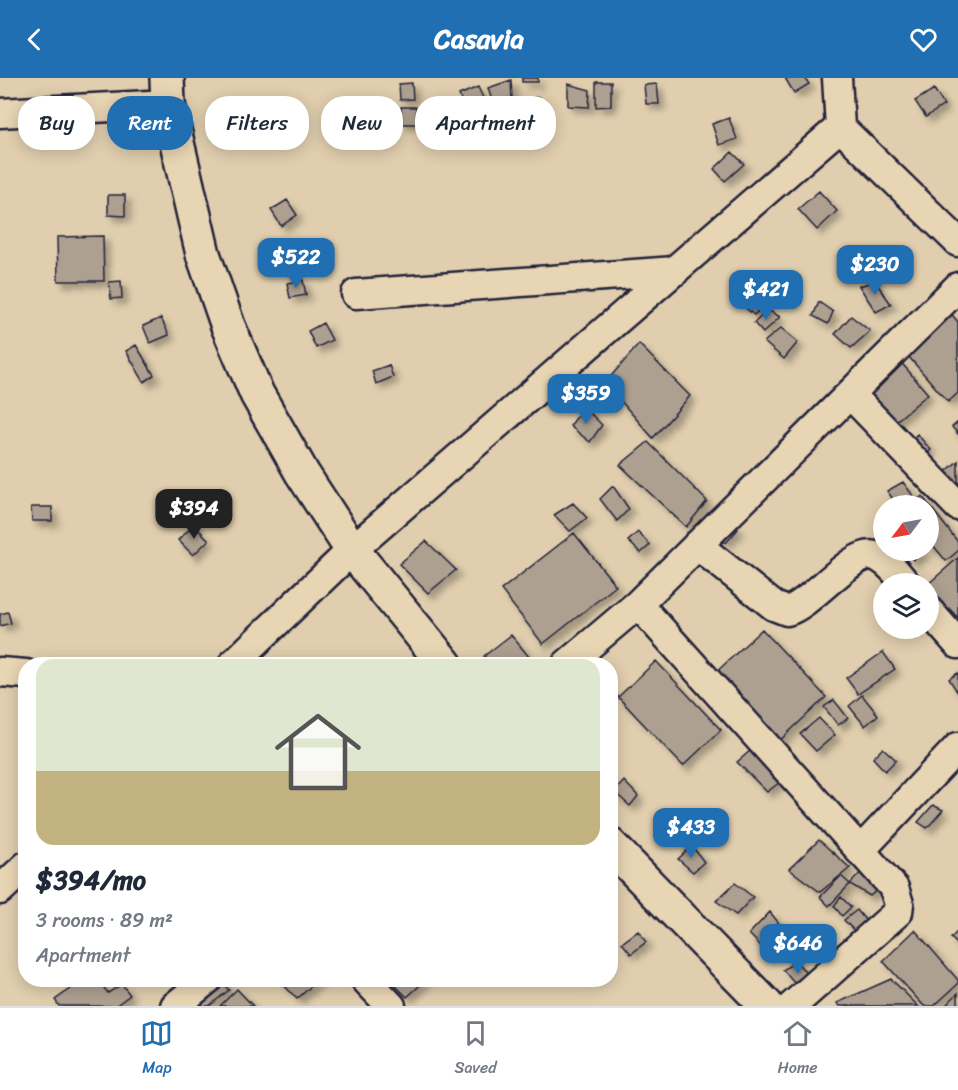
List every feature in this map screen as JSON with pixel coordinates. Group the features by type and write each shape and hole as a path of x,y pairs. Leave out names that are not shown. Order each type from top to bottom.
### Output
{"main road":[{"path":"167,91 203,254 228,326 257,394 302,473 352,550 438,657"},
{"path":"618,853 767,1006"}],"street":[{"path":"837,78 840,127 958,242"},
{"path":"0,113 167,91"},
{"path":"240,657 352,550 840,127"},
{"path":"356,294 675,272"},
{"path":"575,657 638,604 958,286"},
{"path":"850,394 958,506"},
{"path":"697,545 774,606 786,611 801,606 850,564 865,555 873,555 895,573"},
{"path":"638,604 894,888 899,904 898,912 792,1006"},
{"path":"939,622 958,644"},
{"path":"0,672 18,673"},
{"path":"860,851 958,747"},
{"path":"0,890 18,873"},
{"path":"175,1006 198,987"},
{"path":"373,987 391,1006"}],"building":[{"path":"522,78 538,78 538,82 522,82"},
{"path":"785,78 805,78 809,84 794,93"},
{"path":"511,80 512,96 490,96 488,88"},
{"path":"596,82 611,82 611,106 596,107"},
{"path":"412,83 413,99 403,100 403,96 400,96 399,84"},
{"path":"568,84 590,90 589,107 568,106"},
{"path":"657,84 659,104 646,104 644,85"},
{"path":"478,87 482,96 459,96"},
{"path":"934,89 944,105 926,117 915,101"},
{"path":"403,107 415,107 415,124 403,124"},
{"path":"729,118 737,139 719,145 712,124"},
{"path":"732,152 744,164 725,181 714,169"},
{"path":"819,191 837,211 817,230 798,209"},
{"path":"108,195 125,195 125,216 108,215"},
{"path":"287,200 297,215 281,226 271,210"},
{"path":"103,236 104,281 58,281 57,237"},
{"path":"303,280 306,295 290,298 287,283"},
{"path":"121,281 122,298 111,299 109,282"},
{"path":"875,281 891,304 876,312 859,286"},
{"path":"750,296 766,303 754,315 742,305"},
{"path":"819,302 833,312 828,324 813,316"},
{"path":"768,310 780,317 763,333 754,323"},
{"path":"949,311 958,322 958,393 948,402 903,350"},
{"path":"851,316 870,331 851,348 835,334"},
{"path":"161,318 169,335 150,343 143,326"},
{"path":"323,323 332,340 316,348 308,331"},
{"path":"781,328 798,342 784,359 764,342"},
{"path":"639,344 690,396 653,438 605,383"},
{"path":"136,345 154,375 144,382 126,351"},
{"path":"899,360 928,394 889,427 860,394"},
{"path":"389,365 393,377 376,384 372,371"},
{"path":"584,407 602,425 590,442 570,426"},
{"path":"958,422 958,434 952,427"},
{"path":"917,434 931,450 922,458 909,442"},
{"path":"648,442 707,501 686,527 620,465"},
{"path":"958,461 958,491 943,474"},
{"path":"903,482 913,495 890,495 887,491"},
{"path":"613,486 629,509 617,521 600,499"},
{"path":"573,503 587,518 570,531 554,515"},
{"path":"31,507 52,507 52,521 32,521"},
{"path":"939,518 958,542 958,551 946,561 939,552"},
{"path":"728,520 738,529 726,543 716,533"},
{"path":"194,525 209,540 193,555 178,540"},
{"path":"638,532 650,545 641,553 628,541"},
{"path":"574,533 616,586 543,644 501,590"},
{"path":"426,541 456,570 428,593 399,564"},
{"path":"958,558 958,618 949,608 942,615 939,612 939,574"},
{"path":"8,612 11,623 0,626 0,614"},
{"path":"762,629 826,697 775,745 711,677"},
{"path":"511,635 529,657 485,657"},
{"path":"883,652 895,669 858,694 846,678"},
{"path":"656,661 721,730 683,766 618,697"},
{"path":"958,673 958,693 949,679"},
{"path":"862,695 878,715 865,726 849,706"},
{"path":"834,700 848,718 838,725 824,707"},
{"path":"819,718 835,735 816,751 800,734"},
{"path":"883,748 896,760 885,771 873,758"},
{"path":"751,750 780,782 767,792 737,762"},
{"path":"624,781 638,796 630,806 618,796 618,788"},
{"path":"933,805 943,810 927,828 918,822"},
{"path":"819,840 850,868 820,892 789,869"},
{"path":"692,846 704,862 693,872 678,859"},
{"path":"863,870 882,885 870,896 850,884"},
{"path":"841,876 850,884 829,906 820,897"},
{"path":"735,883 753,897 736,915 716,901"},
{"path":"841,897 851,907 842,916 834,906"},
{"path":"857,910 870,926 859,936 844,920"},
{"path":"770,912 789,936 769,954 749,934"},
{"path":"915,930 958,980 958,984 934,1006 924,1006 883,961"},
{"path":"638,931 646,942 631,954 622,943"},
{"path":"958,931 958,945 951,938"},
{"path":"796,961 812,980 800,990 783,970"},
{"path":"891,979 918,1006 840,1006 837,1003"},
{"path":"73,987 103,987 108,993 117,987 124,987 130,995 115,1006 59,1006 55,1000"},
{"path":"212,987 226,987 229,990 209,1006 192,1006"},
{"path":"286,987 310,987 297,999"},
{"path":"397,987 418,987 407,997"},
{"path":"237,989 253,1006 220,1006"},
{"path":"958,993 958,1006 945,1006"}]}
